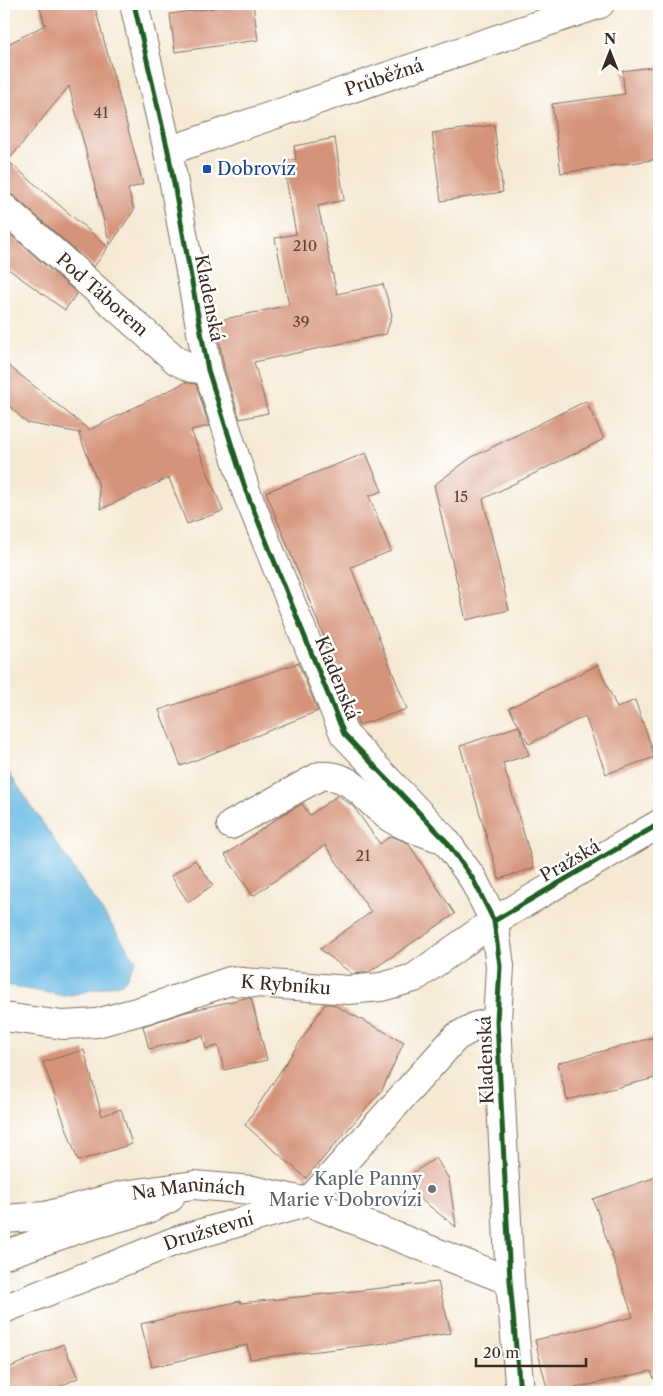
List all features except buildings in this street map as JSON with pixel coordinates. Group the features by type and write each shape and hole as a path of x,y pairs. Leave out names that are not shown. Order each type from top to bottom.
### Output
{"street":[{"name":"Kladenská","path":"134,4 168,151 208,370 246,491 344,734 446,841 473,879 494,921 500,966 497,1021 510,1281 520,1392"},
{"name":"Průběžná","path":"168,151 600,4"},
{"name":"Pod Táborem","path":"4,208 177,360 192,368 208,370"},
{"path":"231,825 320,776 334,775 352,784 389,817 446,841"},
{"name":"Pražská","path":"494,921 658,826"},
{"name":"K Rybníku","path":"4,1017 63,1025 96,1023 230,981 349,990 382,987 414,978 494,921"},
{"path":"308,1202 456,1037 476,1026 497,1021"},
{"path":"4,1255 75,1230 148,1209 194,1185"},
{"name":"Na Maninách","path":"4,1218 11,1220 45,1216 123,1195 194,1185 252,1190 308,1202 510,1281"},
{"name":"Družstevní","path":"4,1309 175,1241 308,1202"}],"water":[{"path":"4,766 136,961 123,983 66,996 4,985"}],"cycle path":[{"path":"134,4 168,151 208,370 246,491 344,734 446,841 473,879 494,921 500,966 497,1021 510,1281 520,1392"},
{"path":"494,921 659,824"}],"place":[{"name":"Dobrovíz","path":"207,169"},
{"name":"Kaple Panny Marie v Dobrovízi","path":"432,1189"}]}
